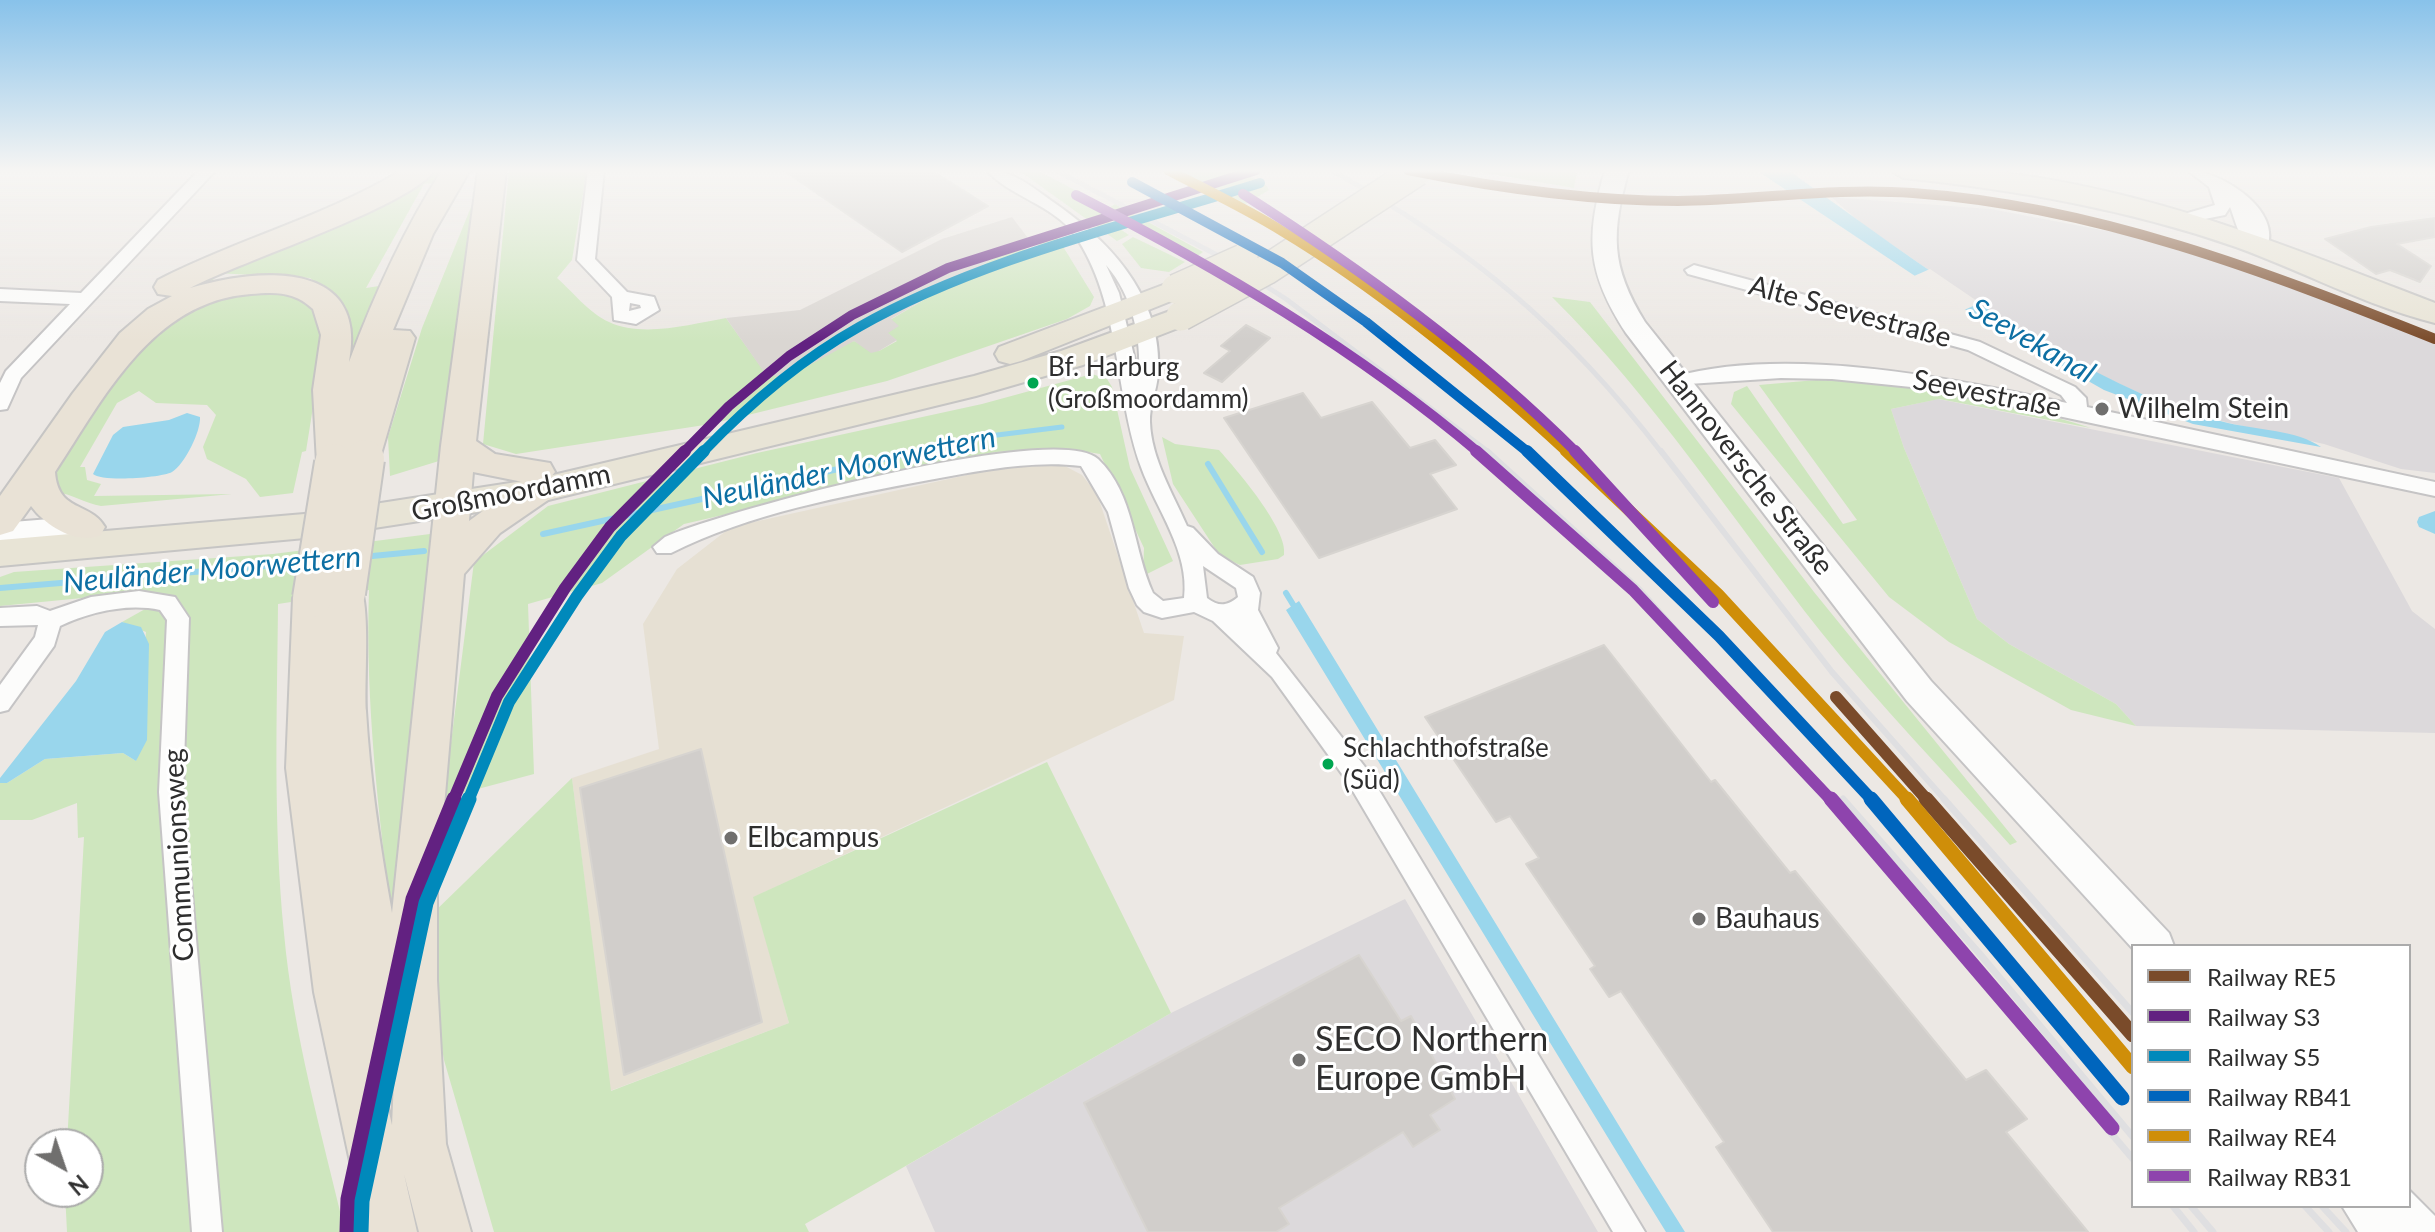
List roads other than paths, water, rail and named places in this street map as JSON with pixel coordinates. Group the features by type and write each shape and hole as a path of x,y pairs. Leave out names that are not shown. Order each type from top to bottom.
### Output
{"highway":[{"path":"0,490 94,354 117,327 147,301 210,266 310,227"},
{"path":"391,1232 337,992 307,768 329,596 366,355 408,252 422,227"},
{"path":"350,461 412,302 447,227"},
{"path":"421,1151 414,980 415,888 452,497 485,227"},
{"path":"0,522 102,374 142,328 179,305 209,293 267,283 292,285 312,292 334,318 336,336 329,387 350,461"},
{"path":"458,446 487,465 537,482"},
{"path":"38,470 40,491 47,504 87,527"},
{"path":"445,571 487,524 537,482"},
{"path":"329,596 342,666 346,754 379,970 421,1151 445,1232"}],"main road":[{"path":"1178,303 1305,227"},
{"path":"1178,303 1266,270 1331,227"},
{"name":"Hannoversche Straße","path":"1602,227 1602,263 1610,284 1635,327 1919,691 1980,753 2153,944"},
{"path":"2201,227 2260,246 2435,314"},
{"name":"Großmoordamm","path":"0,553 206,537 537,482 876,398 1131,322 1178,303"},
{"name":"Großmoordamm","path":"0,534 307,506 452,497"},
{"name":"Hannoversche Straße","path":"1919,691 1937,729 1967,769 2131,952"},
{"path":"2366,1208 2388,1232"},
{"path":"2397,1208 2420,1232"}],"street":[{"path":"2,404 13,375 153,227"},
{"path":"590,227 586,260 621,296"},
{"path":"1074,227 1118,266 1131,322 1140,421 1150,466 1177,524 1197,593 1207,611 1220,614 1235,611 1246,602 1249,593 1245,583 1210,560 1177,524"},
{"path":"2244,227 2260,246"},
{"path":"1082,234 1131,322 1151,372 1140,421"},
{"name":"Alte Seevestraße","path":"1694,270 1974,346 2068,391 2076,398 2078,412"},
{"path":"0,295 84,299"},
{"name":"Seevestraße","path":"1680,381 1757,372 1836,371 1913,378 2435,489"},
{"path":"664,547 735,518 941,471 1020,458 1075,457 1089,461 1112,496 1128,542 1141,597 1151,606 1167,611 1197,593 1208,575 1230,573"},
{"name":"Communionsweg","path":"50,621 73,611 141,600 167,603 178,618 179,656 173,710 171,792 207,1232"},
{"path":"1246,602 1280,671"},
{"path":"1220,614 1280,671 1356,774 1630,1232"},
{"path":"0,617 37,615 50,621 46,640 0,703"}],"water":[{"path":"1842,227 1869,227 2003,319 2094,371 2142,394 2228,423 2300,437 2321,447 2193,424 2104,390 1981,320"},
{"path":"187,413 200,417 198,430 187,455 172,472 131,478 107,478 93,474 113,435 123,427 169,420"},
{"path":"1299,601 1685,1232 1666,1232 1632,1177 1286,610"},
{"path":"122,622 141,627 149,644 147,740 136,761 123,753 45,759 7,783 0,783 0,778 76,681 105,632"}],"waterway":[{"name":"Neuländer Moorwettern","path":"913,452 981,437 1062,427"},
{"name":"Neuländer Moorwettern","path":"913,452 920,451"},
{"name":"Neuländer Moorwettern","path":"543,534 913,452"},
{"name":"Neuländer Moorwettern","path":"1208,464 1262,552"},
{"name":"Seevekanal","path":"2435,518 2426,522 2435,527"},
{"name":"Neuländer Moorwettern","path":"362,557 424,551"},
{"name":"Neuländer Moorwettern","path":"0,588 303,563"},
{"name":"Neuländer Moorwettern","path":"1286,593 1297,611"}],"railway":[{"path":"1165,227 1219,256 1286,299 1490,453"},
{"path":"1426,227 1471,260 1551,328 1588,366 1662,453"},
{"path":"1487,451 1639,589 1829,801"},
{"path":"1661,451 1832,672 1946,801"},
{"path":"1827,799 2131,1157"},
{"path":"1843,799 1979,953 2131,1135"},
{"path":"1944,799 2131,1011"},
{"path":"2175,1208 2194,1232"},
{"path":"2193,1208 2213,1232"},
{"path":"2307,1208 2329,1232"},
{"path":"2324,1208 2346,1232"}],"rail line":[{"name":"S3","path":"347,1232 348,1199 413,899 497,696 565,588 610,527 729,406 789,356 852,315 948,268 1075,227"},
{"name":"S5","path":"361,1232 362,1201 426,903 509,702 577,596 621,536 738,416 797,367 859,327 953,281 1121,227"},
{"name":"RB31","path":"1138,227 1270,303 1363,364 1453,431 1545,508 1633,590 1799,763 2112,1128"},
{"name":"RB41","path":"1216,227 1282,263 1366,322 1499,426 1564,483 1719,636 1907,838 2122,1098"},
{"name":"RE4","path":"1278,227 1351,277 1535,422 1628,506 1718,594 1889,779 2131,1065"},
{"name":"RB31","path":"1294,227 1410,309 1528,406 1584,460 1713,602"},
{"name":"RE5","path":"2116,227 2244,267 2435,339"},
{"name":"RE5","path":"1836,697 2131,1033"}],"place":[{"name":"Bf. Harburg (Großmoordamm)","path":"1033,383"},
{"name":"Wilhelm Stein","path":"2102,409"},
{"name":"Schlachthofstraße (Süd)","path":"1328,764"},
{"name":"Elbcampus","path":"731,838"},
{"name":"Bauhaus","path":"1699,919"},
{"name":"SECO Northern Europe GmbH","path":"1299,1060"}]}
